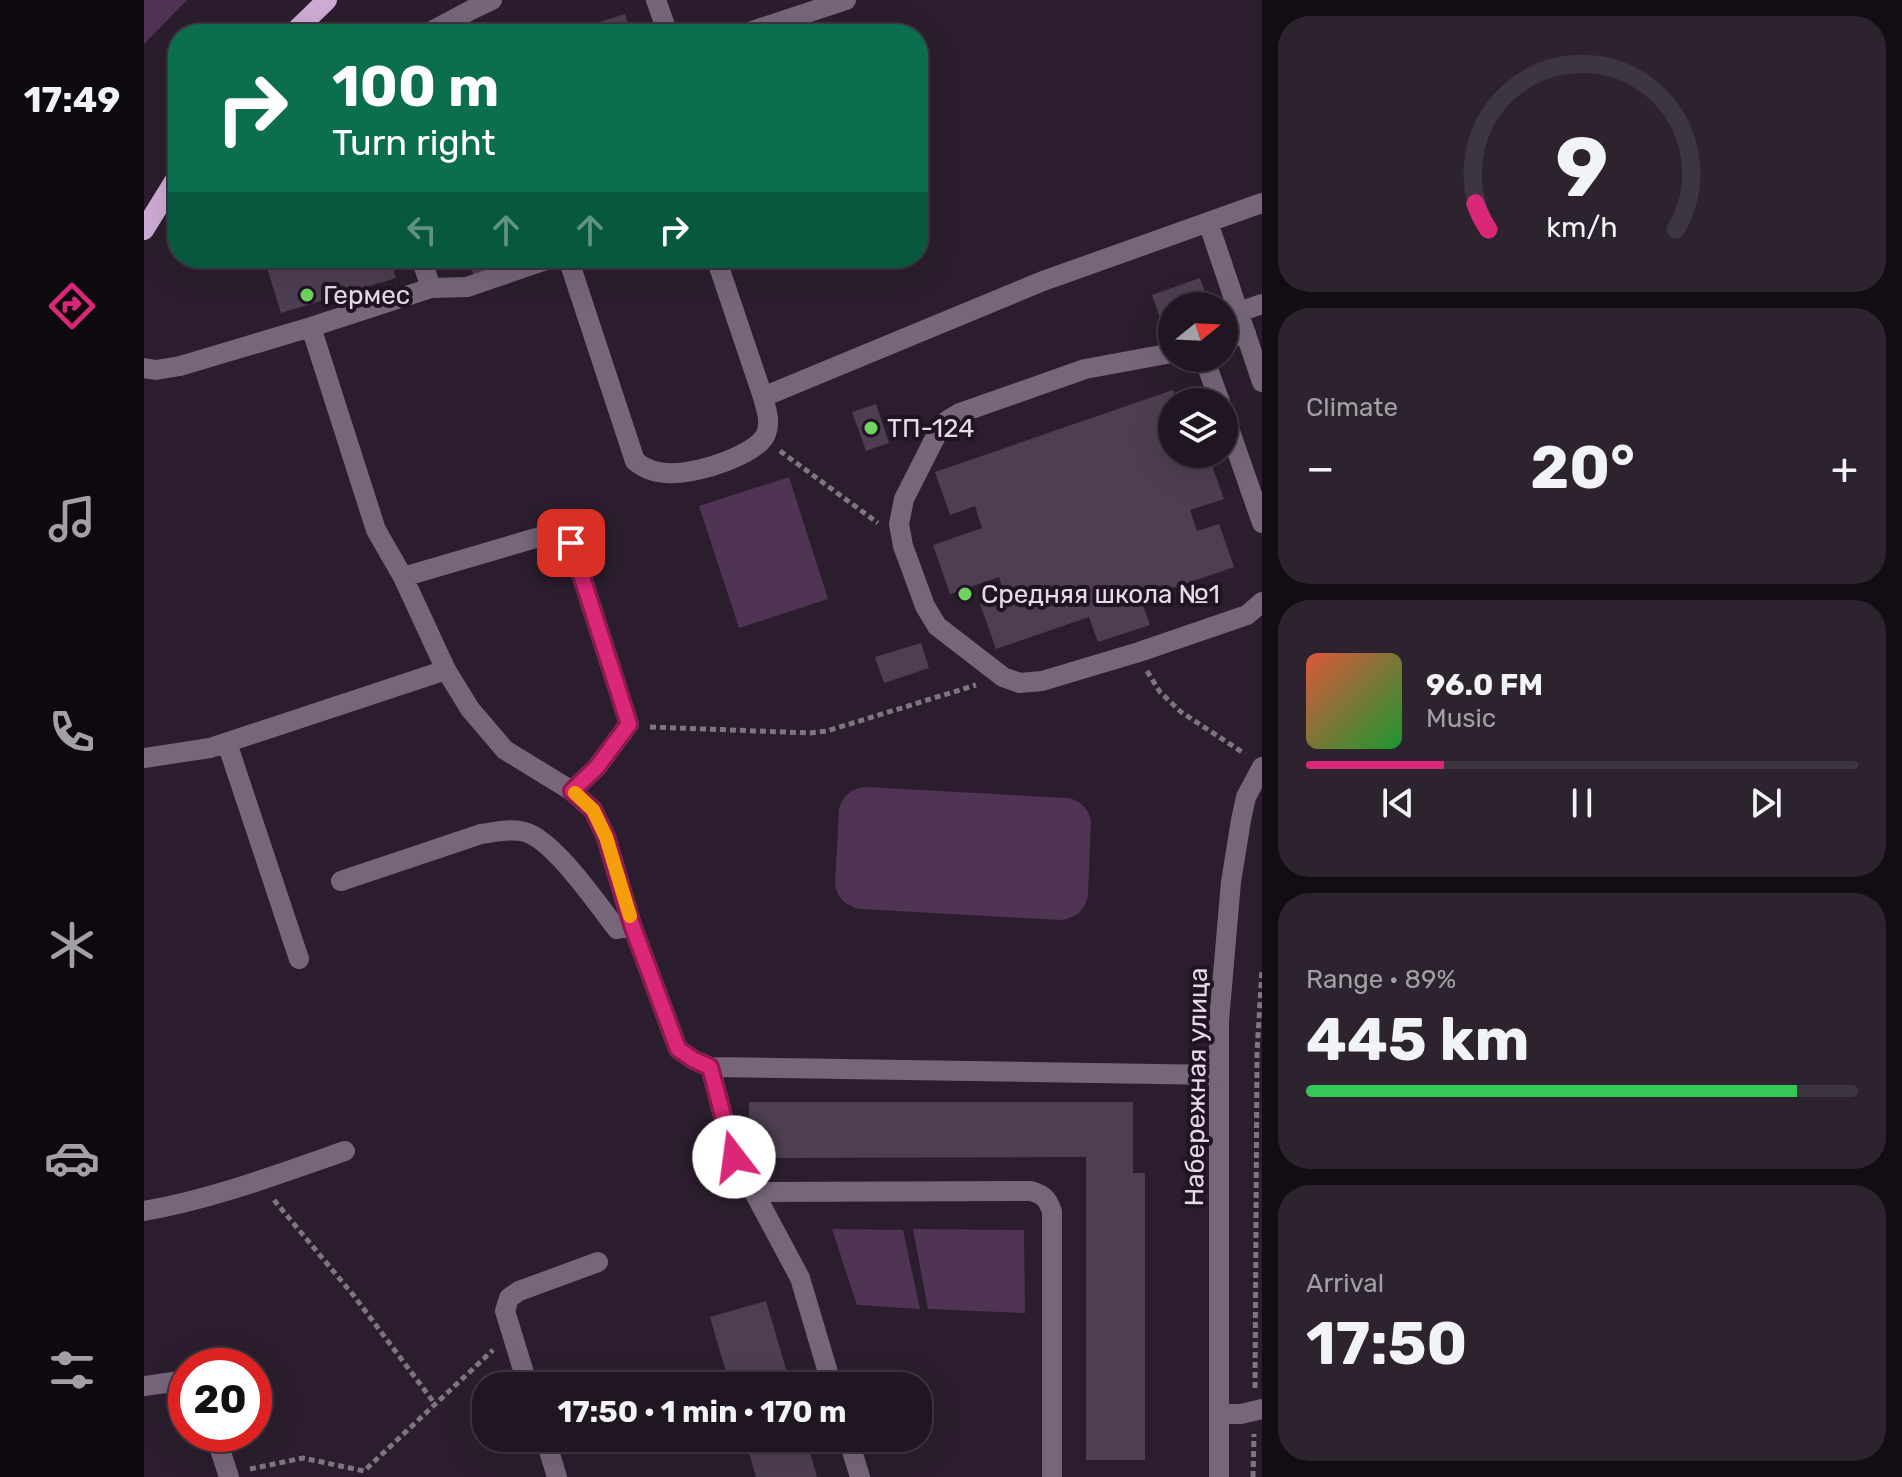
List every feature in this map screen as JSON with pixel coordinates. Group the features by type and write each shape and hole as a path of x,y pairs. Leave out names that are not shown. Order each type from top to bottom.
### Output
{"main road":[{"path":"302,24 327,0"},
{"path":"144,230 168,191"}],"street":[{"path":"445,24 492,0"},
{"path":"656,0 664,24"},
{"path":"773,24 846,0"},
{"path":"763,397 1043,281 1262,203"},
{"path":"1208,222 1262,382"},
{"path":"424,268 431,288"},
{"path":"144,368 156,370 180,366 431,288 467,287 523,268"},
{"path":"571,268 635,461 644,468 659,472 691,472 741,455 764,438 769,418 719,268"},
{"path":"1239,312 1262,304"},
{"path":"311,327 376,530 403,577 446,670 470,709 505,750 572,791 593,810 606,837 632,925 678,1049 710,1067 1219,1075"},
{"path":"1238,336 1246,333"},
{"path":"1158,356 1085,369 948,420 938,432 904,499 899,524 903,546 925,606 937,626 1003,677 1020,683 1042,681 1139,652 1247,615 1262,602"},
{"path":"1238,454 1262,523"},
{"path":"403,577 553,533 563,534 571,543 629,724 597,767 572,791"},
{"path":"144,758 210,748 446,670"},
{"path":"227,743 299,959"},
{"name":"Набережная улица","path":"1219,1477 1219,1021 1231,882 1246,797 1257,763"},
{"path":"341,881 481,834 526,832 544,843 573,872 617,929 632,925"},
{"path":"710,1067 734,1157 800,1278 828,1372"},
{"path":"144,1211 178,1205 345,1151"},
{"path":"754,1192 1031,1191 1043,1194 1052,1212 1052,1477"},
{"path":"524,1372 505,1311 509,1298 519,1291 598,1262"},
{"path":"144,1386 168,1383"},
{"path":"1220,1414 1258,1410"},
{"path":"221,1452 228,1475"},
{"path":"549,1452 557,1477"},
{"path":"852,1452 860,1477"}],"path":[{"path":"764,438 876,523 899,524"},
{"path":"1139,652 1160,692 1181,712 1257,763"},
{"path":"629,724 810,733 827,731 1003,677"},
{"path":"1253,1477 1258,1410 1257,1052 1262,969"},
{"path":"258,1181 354,1296 435,1404"},
{"path":"228,1475 303,1458 365,1474 512,1333"}],"shaded area":[{"path":"144,0 187,0 144,44"},
{"path":"789,477 828,599 739,628 699,506"},
{"path":"866,787 1077,801 1086,809 1091,821 1088,895 1083,909 1061,920 850,906 840,897 835,884 839,809 849,793"},
{"path":"832,1229 903,1230 920,1309 857,1305"},
{"path":"913,1229 1024,1230 1025,1313 928,1309"}],"building":[{"path":"625,14 628,24 594,24"},
{"name":"Гермес","path":"267,268 393,268 396,278 281,313"},
{"path":"471,268 500,268 474,277"},
{"path":"1200,278 1205,292 1160,292"},
{"path":"1158,293 1158,312 1152,295"},
{"path":"1158,395 1158,468 1213,468 1224,499 1190,510 1197,531 1219,524 1234,567 1141,599 1150,625 1098,642 1089,617 996,649 980,604 1005,595 999,577 950,594 933,545 982,528 975,506 950,515 935,472"},
{"name":"ТП-124","path":"876,404 889,443 866,451 852,412"},
{"path":"921,643 929,668 884,683 875,657"},
{"path":"749,1102 1133,1102 1133,1173 1145,1173 1145,1460 1086,1460 1086,1157 749,1158"},
{"path":"766,1301 787,1372 726,1372 710,1317"},
{"path":"749,1452 810,1452 817,1477 756,1477"}],"slow traffic":[{"path":"575,793 593,810 606,837 630,916"}],"place":[{"name":"Гермес","path":"307,295"},
{"name":"ТП-124","path":"871,428"},
{"name":"Средняя школа №1","path":"965,594"}],"route":[{"path":"571,543 629,724 597,767 572,791 593,810 606,837 632,925 678,1049 710,1067 734,1157"}]}
